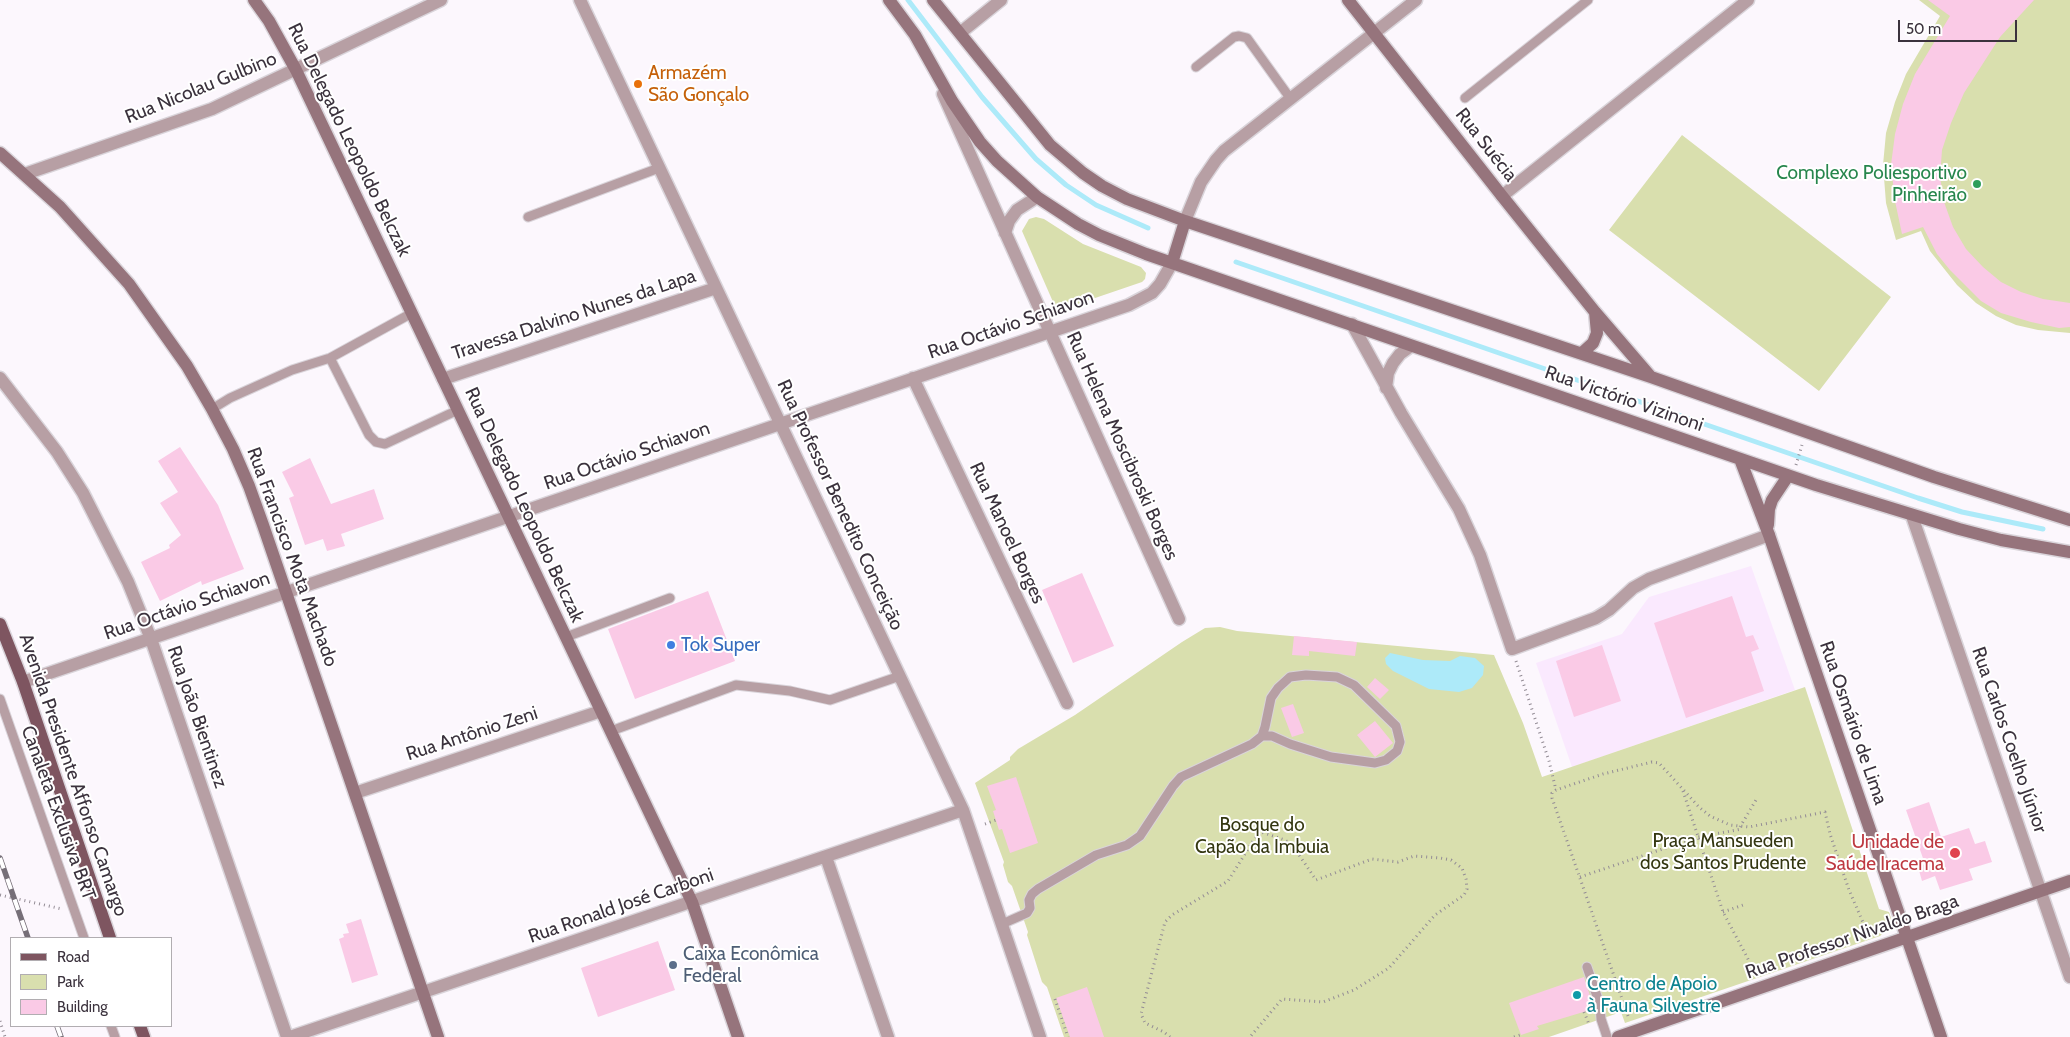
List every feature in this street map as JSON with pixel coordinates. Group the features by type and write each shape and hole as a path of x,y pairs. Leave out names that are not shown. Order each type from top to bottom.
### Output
{"main road":[{"name":"Avenida Presidente Affonso Camargo","path":"0,624 23,682 110,937"}],"street":[{"name":"Rua Delegado Leopoldo Belczak","path":"254,0 270,21 296,70 692,902 738,1037"},
{"name":"Rua Nicolau Gulbino","path":"25,174 212,109 441,0"},
{"name":"Rua Professor Benedito Conceição","path":"580,0 963,810 1040,1037"},
{"name":"Rua Victório Vizinoni","path":"889,0 920,44 952,101 980,142 997,161 1037,197 1071,220 1099,235 1172,263 1411,346 1740,459 1792,473 1912,516 2001,540 2070,552"},
{"name":"Rua Victório Vizinoni","path":"933,0 1037,130 1068,162 1102,186 1127,199 1185,221 1582,353 1942,480 2066,519"},
{"path":"960,33 1001,0"},
{"name":"Rua Suécia","path":"1348,0 1595,312 1651,377"},
{"path":"1172,263 1185,221 1201,182 1216,160 1235,141 1416,0"},
{"path":"1502,196 1748,0"},
{"name":"Rua Helena Moscibroski Borges","path":"920,44 1179,619"},
{"name":"Rua Francisco Mota Machado","path":"0,153 25,174 95,244 129,284 159,324 212,409 249,486 438,1037"},
{"path":"1005,233 1009,221 1017,210 1037,197"},
{"name":"Rua Octávio Schiavon","path":"23,682 1141,300 1152,293 1160,284 1172,263"},
{"name":"Travessa Dalvino Nunes da Lapa","path":"443,379 716,288"},
{"path":"1582,353 1593,343 1597,333 1595,312"},
{"path":"1352,324 1386,388 1459,509 1480,555 1512,649 1596,618 1609,610 1633,588 1649,578 1769,535"},
{"path":"1386,388 1388,373 1393,363 1400,354 1411,346"},
{"name":"Rua João Bientinez","path":"0,378 57,452 83,493 128,582 151,639 288,1037"},
{"name":"Rua Manoel Borges","path":"913,378 1067,703"},
{"name":"Rua Osmário de Lima","path":"1740,459 1769,535 1941,1037"},
{"name":"Rua Osmário de Lima","path":"1769,535 1769,509 1778,489 1792,473"},
{"name":"Rua Carlos Coelho Júnior","path":"1912,516 2070,977"},
{"name":"Rua Antônio Zeni","path":"355,793 601,711"},
{"name":"Rua Ronald José Carboni","path":"288,1037 963,810"},
{"path":"826,857 888,1037"},
{"name":"Rua Professor Nivaldo Braga","path":"1618,1037 1640,1033 2070,881"}],"lane":[{"path":"1465,98 1588,0"},
{"path":"1196,67 1234,37 1247,38 1290,98"},
{"path":"528,217 659,168"},
{"path":"212,409 230,398 292,370 330,358 412,313"},
{"path":"330,358 370,435 376,442 385,444 458,410"},
{"path":"566,637 670,598"},
{"path":"1002,924 1028,913 1030,908 1029,900 1038,889 1096,855 1127,845 1140,836 1173,786 1181,778 1252,744 1262,736 1266,727 1272,698 1278,688 1290,677 1306,675 1337,677 1354,685 1396,726 1400,742 1396,751 1386,760 1375,763 1331,757 1290,744 1272,736 1262,736"},
{"path":"610,731 736,685 790,691 830,700 900,676"},
{"name":"Canaleta Exclusiva BRT","path":"0,699 84,937"},
{"path":"1587,967 1600,1004 1600,1019 1607,1037"}],"path":[{"path":"1792,473 1804,440"},
{"path":"1512,649 1549,761 1556,790"},
{"path":"1628,1016 1552,798 1552,793 1604,774 1652,762 1659,763 1710,816 1720,822 1740,827 1749,827"},
{"path":"1682,788 1723,912 1756,974"},
{"path":"1740,827 1756,800"},
{"path":"1580,877 1698,837 1822,811 1825,812 1849,890 1868,934"},
{"path":"985,824 996,820"},
{"path":"1170,1037 1145,1023 1141,1014 1165,922 1172,915 1228,881 1253,841 1261,832 1285,840 1293,846 1316,880 1372,859 1398,862 1414,856 1440,858 1451,860 1462,868 1467,889 1464,895 1436,915 1389,968 1354,990 1323,1002 1282,999 1250,1037"},
{"path":"0,895 62,909 74,906"},
{"path":"1723,912 1743,905"},
{"path":"1055,999 1068,1037"},
{"path":"1584,1012 1590,1030"},
{"path":"0,1022 5,1037"},
{"path":"1514,1037 1520,1035"}],"shaded area":[{"path":"1751,566 1795,690 1572,767 1536,663 1622,634 1649,597"}],"green space":[{"name":"Complexo Poliesportivo Pinheirão","path":"1919,0 2070,0 2070,333 2038,330 2016,325 1996,316 1976,303 1957,285 1930,251 1921,231 1896,240 1886,203 1883,165 1886,133 1906,74 1940,16"},
{"path":"1682,135 1891,297 1819,391 1609,230"},
{"path":"1036,217 1044,219 1083,244 1141,267 1146,273 1145,279 1142,282 1057,311 1022,231 1029,219"},
{"name":"Bosque do Capão da Imbuia","path":"1220,627 1237,631 1494,655 1523,723 1542,777 1805,687 1879,909 1889,912 1891,925 1880,936 1625,1023 1621,1012 1549,1037 1064,1037 1047,987 1042,982 1027,935 1028,932 1012,886 1008,882 1003,865 1004,862 975,783 1010,760 1010,757 1018,749 1075,715 1182,642 1205,628"}],"water":[{"path":"1390,653 1423,660 1450,661 1460,656 1475,658 1484,666 1483,675 1472,688 1459,692 1429,689 1393,671 1386,664 1385,658"}],"building":[{"path":"1928,0 2034,0 2000,37 1964,93 1942,150 1940,177 1944,202 1953,227 1966,249 2001,282 2021,292 2043,299 2070,303 2070,327 2059,328 2001,313 1981,301 1950,270 1937,254 1923,227 1902,234 1895,201 1891,165 1895,134 1903,104 1915,74 1950,16"},
{"path":"180,447 218,505 244,569 202,585 201,581 160,601 141,562 170,548 169,545 181,535 160,503 178,492 158,461"},
{"path":"310,458 331,504 374,489 384,519 341,534 345,546 327,551 323,539 305,545 289,498 294,496 282,472"},
{"path":"1082,573 1114,646 1073,663 1042,590"},
{"name":"Tok Super","path":"708,591 735,661 635,699 608,629"},
{"path":"1732,596 1746,637 1753,635 1759,649 1751,652 1764,691 1686,718 1654,623"},
{"path":"1294,636 1357,642 1355,656 1309,651 1309,656 1292,655"},
{"path":"1602,645 1621,701 1574,717 1556,661"},
{"path":"1375,678 1389,690 1380,699 1367,687"},
{"path":"1293,704 1304,733 1292,737 1281,708"},
{"path":"1375,721 1393,743 1375,757 1357,735"},
{"path":"1016,777 1038,843 1010,853 1002,829 999,830 993,811 996,810 987,786"},
{"name":"Unidade de Saúde Iracema","path":"1929,802 1941,837 1969,828 1975,844 1985,841 1992,862 1969,869 1973,880 1940,890 1935,876 1922,881 1918,867 1925,864 1906,810"},
{"path":"361,919 378,975 352,983 339,939 344,937 343,934 349,933 346,924"},
{"path":"658,941 675,990 598,1017 581,968"},
{"path":"1584,977 1593,1005 1589,1007 1590,1010 1537,1026 1539,1029 1521,1035 1509,1003"},
{"path":"1087,987 1104,1037 1070,1037 1056,998"}],"waterway":[{"path":"908,0 982,97 1036,159 1066,185 1096,205 1148,228"},
{"path":"1236,262 1918,498 1962,512 2043,529"}],"railway":[{"path":"0,858 28,937"},
{"path":"57,1027 61,1037"}],"place":[{"name":"Armazém São Gonçalo","path":"638,84"},
{"name":"Complexo Poliesportivo Pinheirão","path":"1977,184"},
{"name":"Tok Super","path":"671,645"},
{"name":"Unidade de Saúde Iracema","path":"1955,853"},
{"name":"Caixa Econômica Federal","path":"673,965"},
{"name":"Centro de Apoio à Fauna Silvestre","path":"1577,995"}],"park label":[{"name":"Praça Mansueden dos Santos Prudente","path":"1723,852"}]}
